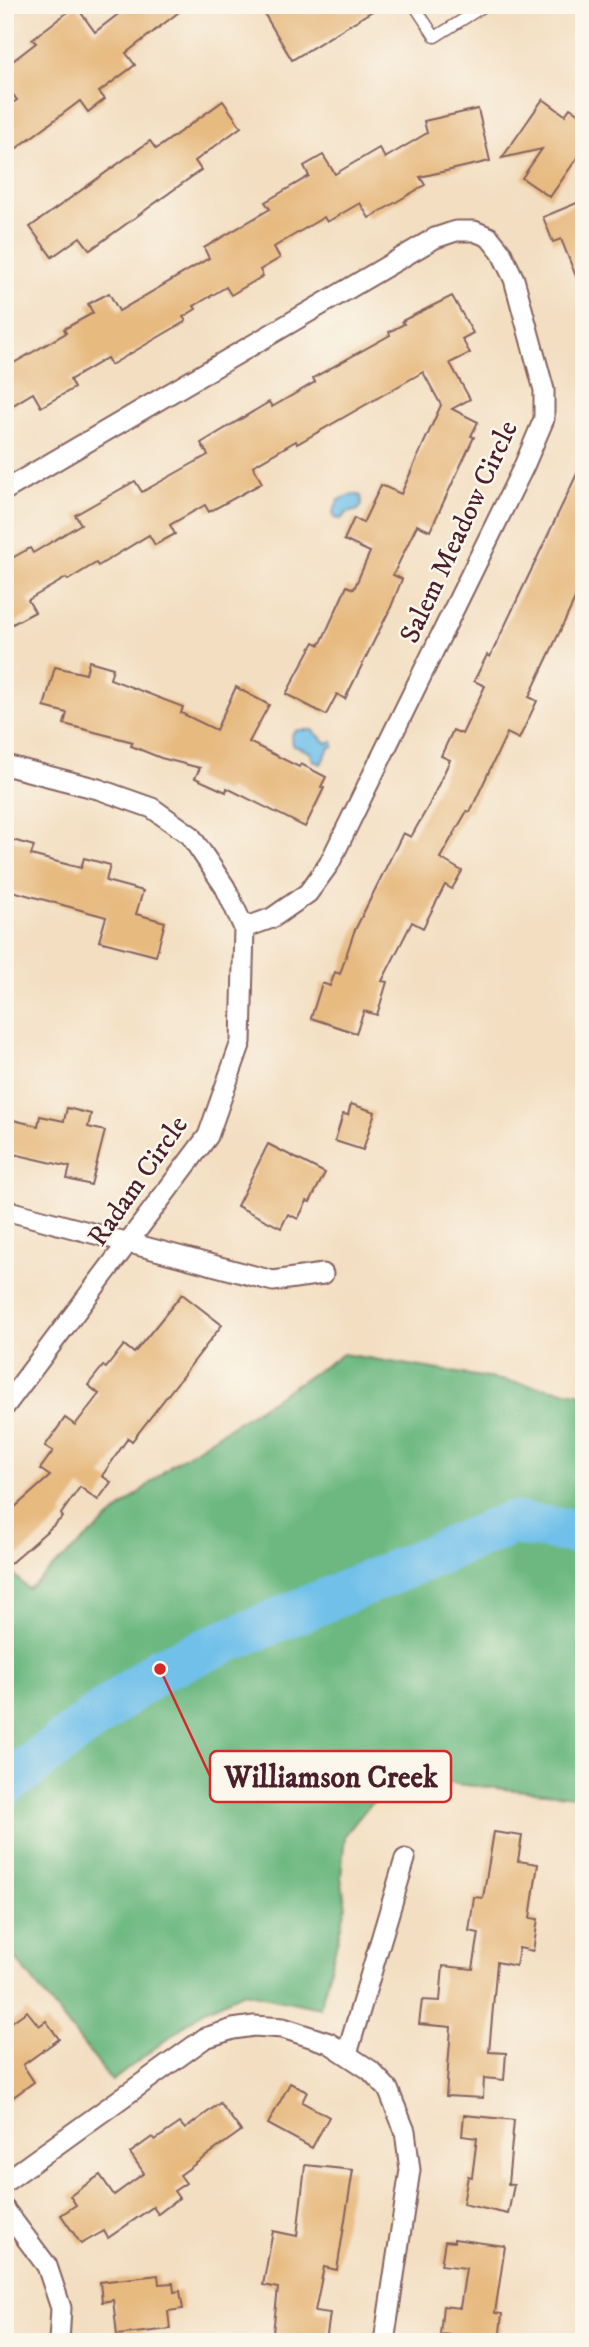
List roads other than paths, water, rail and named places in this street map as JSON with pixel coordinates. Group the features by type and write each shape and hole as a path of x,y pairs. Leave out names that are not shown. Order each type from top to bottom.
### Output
{"street":[{"name":"Salem Meadow Circle","path":"5,490 435,238 456,231 474,231 489,237 502,252 514,279 544,390 544,419 524,466 329,864 309,893 272,918 244,928"},
{"name":"Radam Circle","path":"5,765 98,789 152,808 190,835 225,887 244,928 241,1042 208,1136 5,1406"},
{"path":"5,1210 273,1281 323,1274"},
{"path":"347,2054 405,1859"},
{"path":"5,2182 205,2038 254,2026 283,2028 329,2043 369,2070 388,2089 405,2131 410,2170 384,2342"},
{"path":"5,2210 47,2266 61,2308 59,2342"}],"lane":[{"path":"414,5 435,37 486,5"}],"water":[{"path":"353,494 361,496 362,505 341,519 335,518 333,512 339,500"},
{"path":"297,730 312,730 327,743 333,741 334,746 329,748 321,764 313,760 310,752 292,745 291,735"}],"waterway":[{"path":"5,1785 160,1669 511,1523 584,1533"}],"place":[{"name":"Williamson Creek","path":"160,1669"}]}
